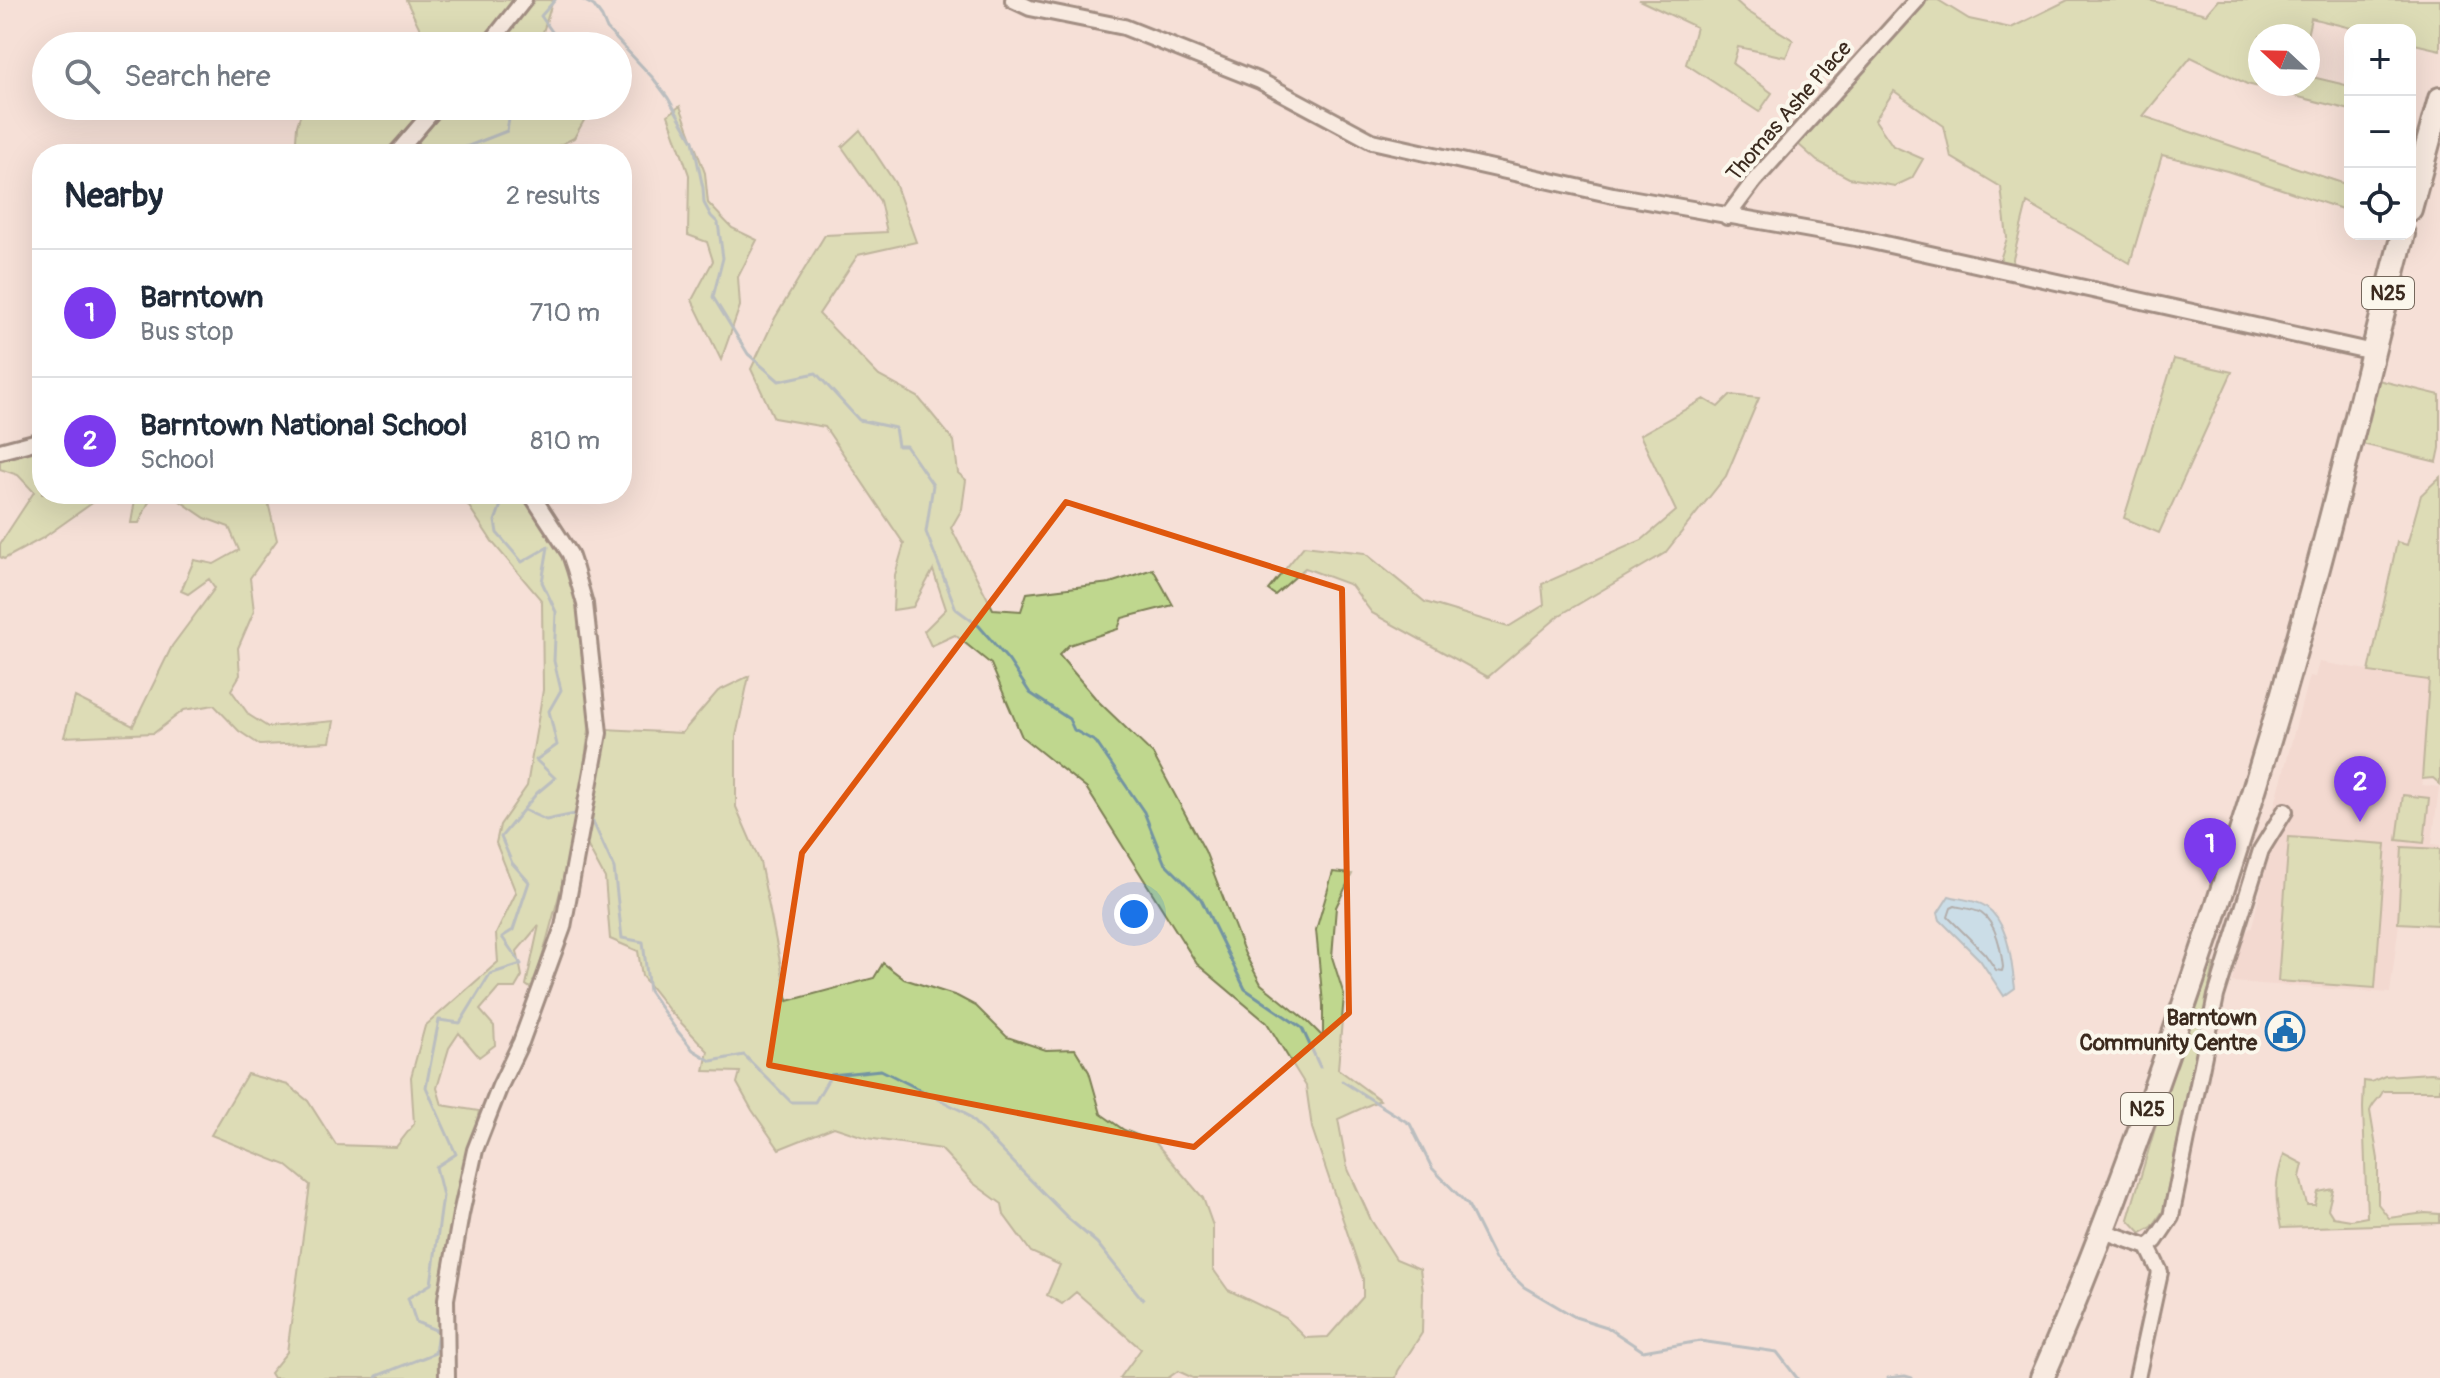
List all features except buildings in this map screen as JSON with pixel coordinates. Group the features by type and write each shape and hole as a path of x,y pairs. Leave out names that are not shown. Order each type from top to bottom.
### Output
{"highway":[{"path":"2416,187 2440,99"},
{"name":"N25","path":"2042,1378 2103,1231 2211,928 2256,786 2303,624 2401,240"}],"street":[{"path":"499,32 524,0"},
{"path":"1013,0 1030,8 1124,27 1260,81 1372,141 1613,195 1867,240 2373,352"},
{"name":"Thomas Ashe Place","path":"1727,217 1754,181 1917,0"},
{"path":"405,144 425,120"},
{"path":"0,451 32,443"},
{"path":"447,1378 446,1299 475,1150 521,1042 563,927 599,733 585,604 570,554 538,504"},
{"path":"2148,1247 2171,1217 2216,996 2261,850 2285,811"},
{"path":"2103,1231 2148,1247 2160,1272 2137,1378"}],"highlighted area":[{"path":"1066,502 1342,589 1349,1013 1194,1147 769,1065 802,853"}],"shaded area":[{"path":"2319,662 2430,680 2422,785 2439,787 2432,844 2440,845 2437,925 2399,923 2390,993 2232,982 2244,934 2252,927 2267,853 2288,814 2274,808 2309,676 2315,677"}],"green space":[{"path":"406,0 517,0 490,32 418,32 420,29"},
{"path":"535,0 553,0 543,32 508,32"},
{"path":"1639,0 1735,0 1793,40 1786,57 1738,47 1733,64 1772,93 1759,112 1686,64 1696,27"},
{"path":"1921,0 1938,0 1969,19 2011,28 2068,0 2148,0 2206,14 2218,0 2440,0 2440,50 2416,44 2416,24 2344,26 2311,18 2310,24 2248,24 2248,84 2191,57 2143,116 2344,184 2344,210 2227,171 2162,155 2130,263 2027,203 2011,267 1999,263 2007,238 2001,187 1951,157 1944,126 1894,91 1875,120 1893,146 1923,159 1912,178 1895,186 1849,178 1817,161 1798,144"},
{"path":"2320,79 2344,85 2344,108 2295,96 2320,96"},
{"path":"680,106 705,173 708,203 732,228 757,240 738,277 740,306 721,360 692,300 713,261 707,242 688,235 689,175 668,115"},
{"path":"299,120 414,120 392,144 296,144"},
{"path":"433,120 584,120 574,138 562,144 413,144"},
{"path":"860,130 895,183 916,242 858,255 819,314 879,376 918,397 954,441 958,473 966,480 962,509 951,528 993,609 1021,611 1027,593 1110,583 1153,569 1173,605 1122,618 1118,629 1069,645 1059,655 1097,700 1153,754 1205,851 1245,954 1261,984 1323,1037 1316,930 1333,872 1352,874 1336,907 1332,957 1344,995 1338,1069 1380,1100 1338,1119 1347,1167 1371,1220 1396,1259 1420,1269 1422,1333 1396,1378 1193,1378 1178,1371 1168,1378 1120,1378 1141,1349 1076,1292 1062,1304 1047,1295 1060,1265 1031,1252 1004,1215 1002,1204 973,1183 941,1149 867,1138 834,1127 779,1149 737,1083 740,1072 704,1071 708,1051 642,976 638,951 610,939 605,878 585,841 605,729 682,733 718,691 749,676 736,736 736,807 760,862 788,1001 874,978 883,963 904,979 957,996 976,1006 1007,1037 1046,1050 1075,1049 1089,1072 1101,1114 1124,1130 1155,1142 1203,1198 1213,1226 1213,1269 1228,1290 1286,1318 1306,1338 1328,1337 1363,1297 1363,1279 1312,1128 1306,1086 1267,1023 1197,964 1087,789 1022,737 991,664 955,635 931,646 924,631 946,609 933,570 913,607 893,610 895,575 904,544 825,427 774,418 751,369 775,318 825,235 887,232 880,201 842,147"},
{"path":"2174,359 2232,372 2159,533 2124,518"},
{"path":"2378,380 2440,395 2437,462 2362,444"},
{"path":"1730,395 1759,398 1726,476 1665,553 1560,615 1488,677 1372,613 1351,585 1305,568 1275,595 1268,590 1304,546 1365,553 1425,602 1508,627 1544,605 1542,584 1642,540 1676,511 1640,435 1704,399 1718,407"},
{"path":"32,450 32,490 18,475 0,469 0,461"},
{"path":"2440,477 2440,784 2433,778 2422,779 2429,680 2369,672 2397,542 2407,545 2421,495"},
{"path":"32,495 32,504 91,504 43,538 4,559 0,557 0,544"},
{"path":"134,504 148,504 139,523 131,523"},
{"path":"184,504 268,504 277,540 250,578 254,611 238,648 240,675 231,690 249,715 268,727 334,721 330,742 260,745 239,731 214,705 184,710 154,733 64,737 75,697 133,726 172,646 215,588 209,579 188,594 181,591 194,560 214,564 239,550 229,527 205,518"},
{"path":"467,504 530,504 567,561 584,628 589,730 574,841 533,990 526,985 539,925 517,951 522,976 515,988 499,988 480,1010 494,1026 495,1045 479,1057 459,1033 449,1048 437,1088 442,1105 479,1111 440,1289 440,1378 273,1378 270,1373 287,1352 310,1185 286,1165 211,1135 247,1074 288,1085 308,1101 336,1145 396,1147 414,1124 411,1077 425,1026 498,962 496,934 516,893 496,843 500,825 527,786 543,690 542,601 493,543"},
{"path":"2403,795 2429,798 2424,843 2397,840"},
{"path":"2289,837 2386,844 2375,988 2278,981"},
{"path":"2402,847 2440,849 2437,925 2398,923"},
{"path":"2205,961 2214,964 2163,1211 2152,1227 2141,1233 2128,1219"},
{"path":"2440,1074 2440,1091 2383,1091 2370,1111 2378,1159 2378,1204 2389,1218 2440,1214 2440,1223 2281,1228 2276,1191 2284,1154 2303,1164 2300,1177 2307,1205 2315,1205 2318,1192 2333,1189 2328,1209 2333,1217 2351,1220 2367,1217 2364,1081 2371,1082 2385,1076"}],"water":[{"path":"1949,896 1985,906 2000,922 2008,944 2015,988 2004,996 1980,960 1940,920 1938,913"}],"waterway":[{"path":"552,32 541,16 555,0"},
{"path":"583,0 594,6 610,32"},
{"path":"632,56 668,98 693,141 704,203 718,223 723,258 713,297 748,354 779,381 816,373 859,420 895,428 898,446 906,446 933,485 926,532 956,609 979,626 1009,661 1030,693 1069,719 1074,730 1096,742 1144,812 1164,862 1201,899 1245,989 1302,1028 1320,1067"},
{"path":"474,144 507,131 509,120"},
{"path":"376,1378 435,1353 438,1331 416,1322 408,1298 431,1284 443,1196 436,1167 456,1154 426,1087 439,1020 460,1023 490,974 521,964 502,937 513,930 529,882 512,863 501,837 537,793 555,778 536,760 557,745 549,711 561,690 554,661 556,612 542,582 548,547 522,562 497,533 495,521 501,504"},
{"path":"524,810 546,820 575,814 579,816"},
{"path":"586,819 593,822 614,868 622,938 643,942 649,991 693,1050 711,1061 744,1055 791,1102 815,1102 831,1075 881,1070 964,1112 1070,1220 1097,1243 1143,1300"},
{"path":"1342,1081 1410,1124 1432,1168 1468,1205 1495,1259 1524,1287 1575,1317 1607,1327 1643,1351 1700,1341 1777,1352 1797,1378"},
{"path":"1888,1378 1912,1378"}],"place":[{"name":"Barntown National School","path":"2360,822"},
{"name":"Barntown","path":"2210,884"},
{"name":"Barntown Community Centre","path":"2285,1031"}]}
